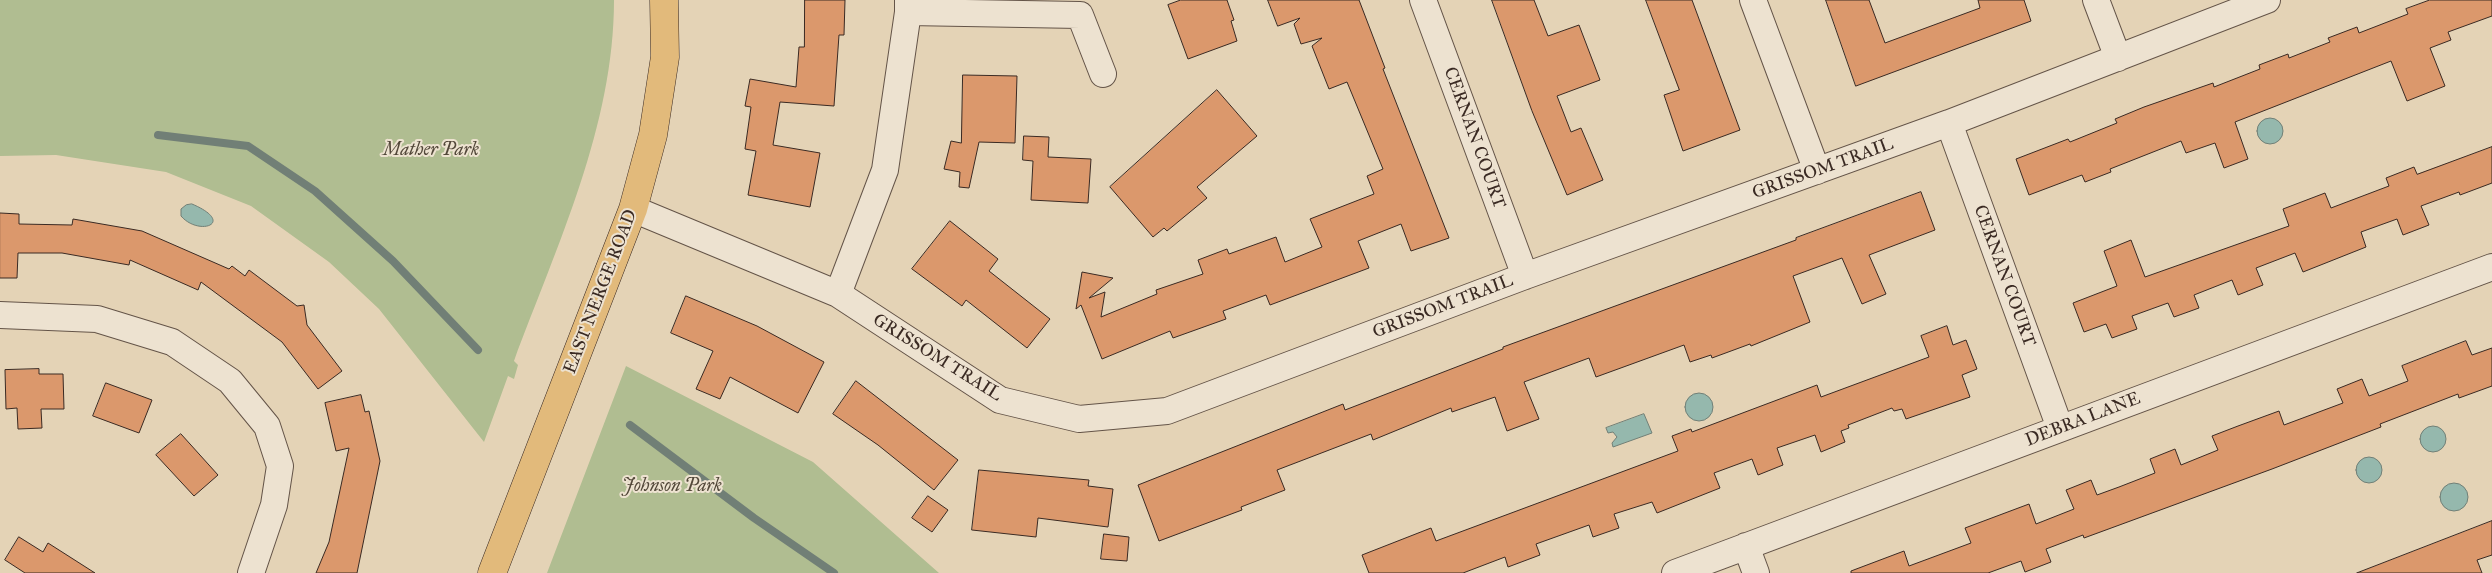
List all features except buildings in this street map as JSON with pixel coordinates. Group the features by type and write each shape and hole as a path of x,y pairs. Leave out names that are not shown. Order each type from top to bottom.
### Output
{"main road":[{"name":"EAST NERGE ROAD","path":"492,573 633,209 653,135 665,58 664,0"}],"street":[{"name":"CERNAN COURT","path":"1423,0 1525,276"},
{"path":"1754,0 1817,171"},
{"path":"2096,0 2118,58"},
{"name":"GRISSOM TRAIL","path":"633,209 838,294 1000,400 1078,419 1167,410 1525,276 1949,123 2267,0"},
{"path":"838,294 885,170 908,6 1080,15 1103,74"},
{"name":"CERNAN COURT","path":"1949,123 2060,428"},
{"name":"DEBRA LANE","path":"1675,573 2492,267"},
{"path":"0,315 97,319 172,342 230,380 268,426 280,466 274,505 252,573"},
{"path":"1746,546 1756,573"}],"green space":[{"name":"Mather Park","path":"0,0 614,0 611,47 594,139 565,229 514,361 518,365 514,379 508,376 484,442 379,309 329,262 251,206 166,172 56,155 0,156"},
{"name":"Johnson Park","path":"626,366 813,462 939,573 547,573"}],"water":[{"path":"2270,118 2279,122 2283,131 2279,140 2270,144 2261,140 2257,131 2261,122"},
{"path":"192,204 212,217 213,222 210,225 197,226 181,216 181,209 186,205"},
{"path":"1699,393 1709,397 1713,407 1709,417 1699,421 1689,417 1685,407 1689,397"},
{"path":"1644,414 1652,433 1613,447 1612,443 1617,437 1613,432 1608,433 1606,428"},
{"path":"2433,426 2442,430 2446,439 2442,448 2433,452 2424,448 2420,439 2424,430"},
{"path":"2369,457 2378,461 2382,470 2378,479 2369,483 2360,479 2356,470 2360,461"},
{"path":"2454,483 2464,487 2468,497 2464,507 2454,511 2444,507 2440,497 2444,487"}],"waterway":[{"path":"158,135 248,146 315,191 393,261 478,350"},
{"path":"630,425 754,518 834,573"}]}
